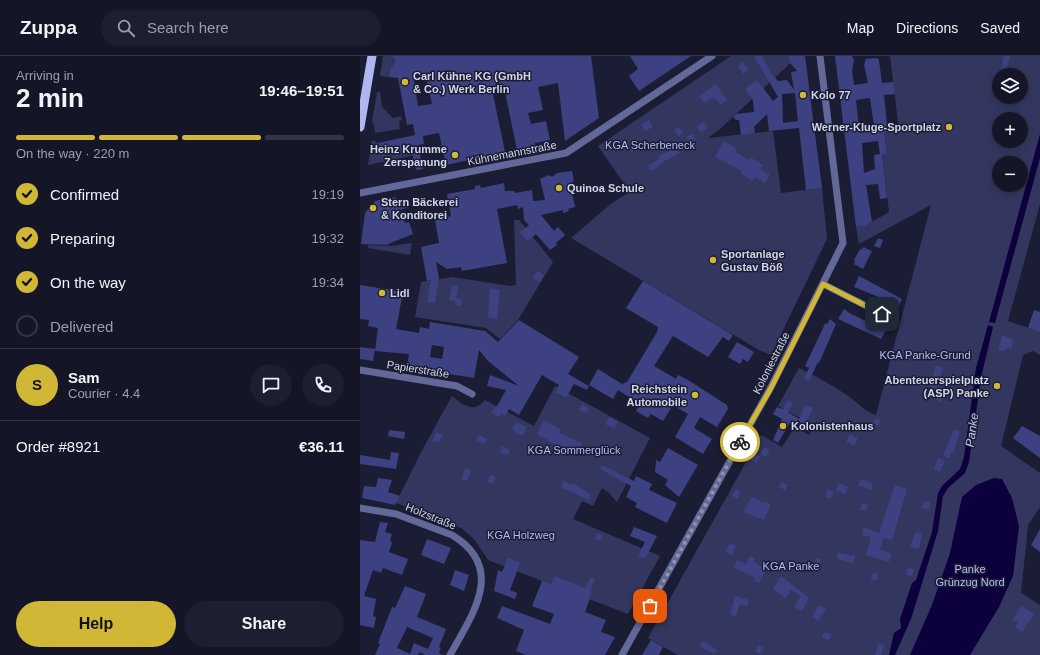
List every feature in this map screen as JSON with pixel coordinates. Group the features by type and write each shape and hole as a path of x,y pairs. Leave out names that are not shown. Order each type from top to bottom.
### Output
{"main road":[{"path":"360,127 372,56"}],"street":[{"name":"Kühnemannstraße","path":"360,193 566,153 712,56"},
{"name":"Koloniestraße","path":"622,655 771,388 844,243 820,56"},
{"path":"823,284 882,314"},
{"name":"Papierstraße","path":"360,370 457,386 472,394"},
{"name":"Holzstraße","path":"360,508 396,514 438,530 460,540 471,552 481,576 480,598 477,608 450,655"}],"green space":[{"path":"383,56 392,56 395,60 393,68 390,68 389,77 380,76"},
{"name":"Sportanlage Gustav Böß","path":"731,56 798,56 720,129 708,138 773,131 781,193 822,188 827,239 771,355 759,350 571,238 612,203 630,192 598,146"},
{"path":"890,56 1040,56 1040,204 1008,321 1040,332 1040,355 1033,351 1023,355 1001,446 1040,473 1040,507 1028,525 1021,593 1040,605 1040,655 678,655 648,638 761,435 782,447 795,427 809,435 815,426 778,406 799,368 830,384 872,414 876,415 931,205 859,244 856,227 865,226 889,212 882,154 887,153 884,132 899,130"},
{"path":"377,92 380,92 382,107 393,118 401,116 402,120 399,121 400,129 375,133 372,122"},
{"path":"372,140 378,143 380,154 417,145 420,154 368,165"},
{"path":"514,220 519,220 553,262 518,320 500,339 486,328 415,317 421,282 452,277 510,286 516,285"},
{"path":"412,243 410,255 368,248 368,245 391,246"},
{"path":"555,386 650,438 617,502 602,488 593,506 582,501 573,519 660,556 628,614 488,560 475,540 461,528 396,503 420,454 452,396 468,407 477,407 485,400 534,426"}],"water":[{"path":"1040,134 1040,158 995,323 989,322 1024,192 1028,192 1028,178"},
{"name":"Panke","path":"988,325 993,327 981,378 969,462 965,473 948,488 943,496 938,531 911,619 895,655 889,655 894,633 901,628 900,619 912,583 916,580 932,532 938,493 942,486 960,469 964,457 976,368"},
{"path":"994,478 1002,479 1012,498 1019,526 1013,576 999,607 970,655 910,655 932,605 950,553 962,497 976,485"}],"building":[{"path":"392,56 591,56 599,118 565,141 558,83 538,87 543,110 528,113 531,124 546,121 550,140 535,143 535,146 517,150 505,92 493,94 505,152 446,165 439,133 423,136 424,144 418,145 423,169 416,170 411,148 380,155 378,143 415,135 413,124 407,125 398,78 389,77 390,68 393,68 395,60","holes":["425,74 432,104 418,106 413,76"]},
{"path":"630,56 691,56 639,91 629,76 638,69"},
{"path":"754,56 762,56 770,72 778,81 787,80 794,90 791,72 797,71 790,63 789,56 805,56 822,188 806,190 799,128 769,131 767,114 754,127 755,133 741,135 739,120 736,120 733,117 736,114 754,112 753,100 745,89 757,80 773,101 778,97","holes":["795,93 798,121 783,123 782,94"]},
{"path":"835,56 852,56 854,60 852,71 854,85 868,83 864,65 866,59 877,58 879,60 882,83 893,82 895,94 884,95 887,126 899,124 899,130 884,132 887,154 882,154 887,198 880,199 878,184 866,185 872,222 865,226 856,227","holes":["870,98 874,126 859,128 856,100","878,141 880,154 874,155 875,169 864,173 862,143"]},
{"path":"1004,56 1010,56 1007,68 1001,68"},
{"path":"743,62 749,70 743,74 738,66"},
{"path":"716,84 727,100 721,105 714,97 704,103 699,96"},
{"path":"649,120 653,127 645,131 641,124"},
{"path":"704,121 708,128 701,132 697,126"},
{"path":"679,127 683,133 678,136 674,130"},
{"path":"692,134 695,139 690,143 686,137"},
{"path":"724,141 737,149 736,152 748,160 750,157 763,165 760,169 770,175 765,183 755,177 753,181 740,173 742,171 715,157"},
{"path":"633,144 637,149 632,152 628,147"},
{"path":"677,147 680,153 665,161 652,171 648,166 660,158 659,156"},
{"path":"572,171 574,181 570,184 575,207 568,209 569,211 563,213 563,210 541,215 554,231 558,227 565,235 556,243 557,245 550,250 536,234 527,241 520,232 529,225 524,220 523,207 518,209 517,205 497,209 507,263 462,271 461,267 447,269 436,262 439,278 435,303 427,302 431,280 427,281 421,247 439,243 435,220 451,216 447,194 475,189 475,186 480,185 481,188 504,183 505,191 514,191 515,193 532,190 533,201 545,200 540,179 549,175 552,177 557,173"},
{"path":"396,197 398,204 407,201 409,207 400,210 405,223 409,222 413,234 388,245 361,244 365,213 375,201"},
{"path":"878,238 883,240 880,248 874,246"},
{"path":"863,247 872,251 863,269 854,264 854,260 860,249 861,250"},
{"path":"537,271 544,275 540,282 533,278"},
{"path":"859,276 902,299 899,306 897,308 881,298 854,287"},
{"path":"643,281 733,335 729,341 723,337 708,357 673,336 654,366 676,379 678,375 688,380 727,405 728,409 717,427 700,417 694,428 712,439 703,454 675,437 688,414 673,405 663,421 651,414 648,418 636,411 640,404 618,390 613,399 589,385 598,369 622,384 627,382 657,332 658,327 626,308"},
{"path":"360,285 398,291 397,296 402,297 396,329 419,333 420,327 429,329 430,322 485,331 498,342 519,320 579,357 568,374 589,386 587,390 574,384 566,398 555,392 559,385 542,375 519,415 509,409 505,416 501,413 499,417 491,413 495,407 496,408 506,390 487,386 490,375 519,386 488,361 479,350 474,378 407,367 409,354 375,351 378,328 368,326 369,320 360,319","holes":["432,345 444,347 442,359 430,357"]},
{"path":"452,285 458,286 456,298 462,299 461,306 455,305 455,302 449,300"},
{"path":"490,288 500,290 497,319 488,317"},
{"path":"844,309 851,314 886,330 881,339 838,319"},
{"path":"1034,310 1040,312 1040,332 1028,328"},
{"path":"830,319 836,324 819,363 818,362 809,381 804,378 809,368 805,366 825,323 827,324"},
{"path":"1002,335 1013,340 1011,349 1007,348 1006,350 998,351"},
{"path":"737,342 754,352 748,362 743,359 740,364 728,357"},
{"path":"360,347 375,349 373,361 360,359"},
{"path":"936,365 943,367 937,389 930,387"},
{"path":"939,394 944,397 940,402 936,399"},
{"path":"787,401 793,403 788,412 799,419 805,405 813,408 806,423 812,427 809,432 791,421 778,443 773,440 782,419 773,414 777,407 783,409"},
{"path":"582,404 589,408 586,413 579,410"},
{"path":"609,417 618,422 614,429 605,424"},
{"path":"875,419 881,420 878,426 873,423"},
{"path":"544,420 561,430 559,433 582,443 575,456 537,434"},
{"path":"516,422 527,427 523,436 512,430"},
{"path":"1022,426 1040,436 1040,458 1013,438"},
{"path":"954,429 960,432 953,453 951,452 949,458 943,455"},
{"path":"389,430 405,432 404,439 388,436"},
{"path":"436,432 443,435 439,442 432,441"},
{"path":"850,434 858,439 854,446 846,441"},
{"path":"479,435 487,439 484,444 476,440"},
{"path":"502,446 510,450 508,455 500,452"},
{"path":"764,447 770,450 766,457 760,454"},
{"path":"668,448 698,465 679,497 665,485 668,480 655,472 656,460 660,462"},
{"path":"391,452 399,453 396,469 360,464 360,455 390,460"},
{"path":"754,453 760,457 756,463 751,460"},
{"path":"938,458 945,461 940,472 934,470"},
{"path":"602,465 634,481 636,476 652,484 649,490 677,503 667,523 635,507 637,503 626,497 631,486 600,469"},
{"path":"465,468 471,471 467,481 461,479"},
{"path":"491,474 496,477 493,484 487,481"},
{"path":"378,478 392,480 388,492 400,496 395,505 362,498 364,486 376,487"},
{"path":"861,479 873,484 871,490 858,485"},
{"path":"563,481 572,485 573,483 591,495 588,500 561,487"},
{"path":"782,482 788,485 785,490 779,487"},
{"path":"839,483 848,487 845,494 836,490"},
{"path":"895,485 907,489 892,540 884,538 880,549 891,554 889,562 866,555 871,537 862,535 863,527 879,533"},
{"path":"736,489 741,492 737,499 732,495"},
{"path":"828,489 834,492 830,499 825,496"},
{"path":"752,497 763,503 763,501 771,505 764,520 743,512"},
{"path":"924,501 930,502 929,509 922,508"},
{"path":"862,503 868,504 866,511 860,510"},
{"path":"380,522 388,523 385,532 392,534 390,540 392,543 389,552 408,559 402,575 383,568 381,573 373,570 364,596 376,599 373,616 376,617 374,628 360,625 360,540 375,542"},
{"path":"634,527 657,536 645,559 638,556 645,542 630,536"},
{"path":"1040,529 1040,552 1031,545"},
{"path":"916,532 922,534 919,549 910,547"},
{"path":"597,533 603,535 600,541 595,539"},
{"path":"427,539 451,548 444,564 421,555"},
{"path":"730,543 736,546 732,555 725,552"},
{"path":"838,553 855,556 854,563 837,559"},
{"path":"750,556 755,559 754,562 766,569 759,583 754,580 755,578 734,567 737,560 746,564"},
{"path":"508,558 520,563 510,590 517,593 515,599 494,591 498,570 502,572"},
{"path":"816,558 821,560 819,566 814,564"},
{"path":"908,568 914,569 912,576 906,575"},
{"path":"455,570 469,575 464,591 450,585"},
{"path":"872,573 878,574 877,581 871,580"},
{"path":"555,576 585,588 591,577 595,579 590,591 592,592 585,612 606,620 601,632 615,637 605,655 526,655 516,651 524,630 497,618 502,606 550,624 554,614 532,606 542,581 551,584"},
{"path":"781,576 809,598 802,611 794,607 801,596 791,590 786,598 773,589"},
{"path":"405,586 426,594 417,617 446,629 439,647 441,648 439,653 443,655 425,655 420,652 418,655 375,655 392,607 395,608","holes":["407,627 433,638 428,649 414,643 410,654 397,648"]},
{"path":"735,596 749,600 747,606 740,604 736,616 730,615"},
{"path":"819,605 826,609 818,621 812,617"},
{"path":"1021,606 1034,614 1022,632 1015,627 1018,622 1013,620"},
{"path":"824,632 831,634 829,640 822,638"},
{"path":"651,640 663,647 659,655 642,655"},
{"path":"702,641 717,650 714,654 699,646"},
{"path":"878,644 884,645 881,655 875,655"},
{"path":"758,645 764,648 760,654 755,651"}],"way so far":[{"path":"650,606 740,442"}],"place":[{"name":"Carl Kühne KG (GmbH & Co.) Werk Berlin","path":"405,82"},
{"name":"Kolo 77","path":"803,95"},
{"name":"Werner-Kluge-Sportplatz","path":"949,127"},
{"name":"Heinz Krumme Zerspanung","path":"455,155"},
{"name":"Quinoa Schule","path":"559,188"},
{"name":"Stern Bäckerei & Konditorei","path":"373,208"},
{"name":"Sportanlage Gustav Böß","path":"713,260"},
{"name":"Lidl","path":"382,293"},
{"name":"Abenteuerspielplatz (ASP) Panke","path":"997,386"},
{"name":"Reichstein Automobile","path":"695,395"},
{"name":"Kolonistenhaus","path":"783,426"}],"route":[{"path":"740,442 771,388 823,284 882,314"}],"park label":[{"name":"KGA Scherbeneck","path":"650,145"},
{"name":"KGA Panke-Grund","path":"925,355"},
{"name":"KGA Sommerglück","path":"574,450"},
{"name":"KGA Holzweg","path":"521,535"},
{"name":"KGA Panke","path":"791,566"},
{"name":"Panke Grünzug Nord","path":"970,575"}]}
